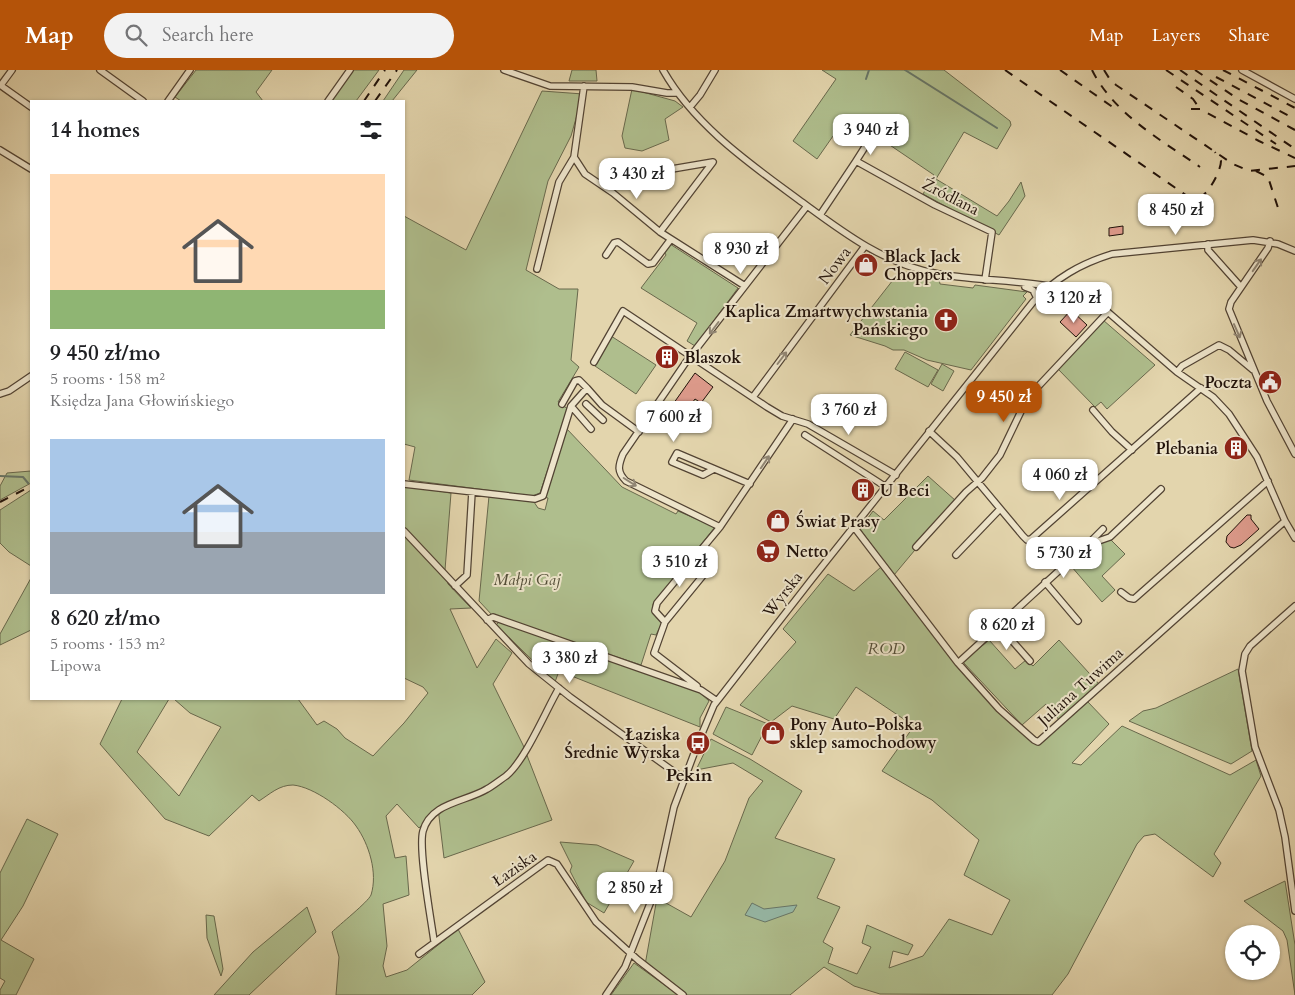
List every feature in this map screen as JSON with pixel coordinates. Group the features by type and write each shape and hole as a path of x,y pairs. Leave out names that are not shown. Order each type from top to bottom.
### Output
{"street":[{"path":"12,70 0,85 30,106"},
{"path":"100,70 142,100"},
{"path":"169,100 190,70"},
{"path":"329,100 350,70"},
{"path":"504,70 550,86 632,87 678,93"},
{"path":"663,70 690,107 750,165 865,246 915,269 934,274 1048,287 1068,290 1088,297 1177,372 1213,397 1243,432 1257,457 1285,521 1295,538"},
{"path":"690,107 716,70"},
{"path":"1242,70 1295,98"},
{"path":"537,268 559,182 574,157 584,86"},
{"path":"820,215 870,139"},
{"path":"0,150 30,168"},
{"path":"574,157 585,174 660,232 745,286"},
{"name":"Źródlana","path":"856,161 935,206 992,232 985,280"},
{"path":"660,232 713,162 666,170"},
{"path":"720,527 626,482 620,475 619,465 623,454 663,395 807,206"},
{"path":"606,255 614,242 618,242 648,264 653,263 671,239"},
{"name":"Wyrska","path":"606,995 625,967 658,883 671,817 709,715 717,701 929,431 1037,298 1062,276 1091,260 1112,254 1208,247 1254,240 1270,241"},
{"path":"1295,251 1270,241 1268,248 1241,287 1229,309 1267,401 1295,454"},
{"name":"Nowa","path":"753,397 865,246"},
{"path":"1208,247 1241,287"},
{"path":"1062,276 1064,286 1068,290"},
{"path":"1002,281 1006,284 1028,287 1036,293 1037,298"},
{"path":"594,362 623,311 782,416 808,424 896,475"},
{"path":"916,547 982,478 1005,447 1025,403 1032,393 1108,312"},
{"path":"1177,372 1182,366 1219,345 1229,350 1255,372"},
{"path":"0,394 9,391 30,377"},
{"path":"562,404 575,381 579,380 602,405 639,432"},
{"path":"405,484 535,499 543,496 571,406 587,388"},
{"path":"929,431 958,457 1027,540 1031,539 1201,388"},
{"path":"594,395 584,406 603,420"},
{"path":"571,406 591,429"},
{"path":"1093,410 1112,432 1132,450"},
{"path":"664,622 656,611 657,603 720,527 792,419"},
{"path":"805,435 886,487"},
{"path":"714,469 703,475 672,462 677,453 750,484"},
{"path":"1121,592 1134,599 1268,481"},
{"path":"1087,545 1110,537 1162,489"},
{"path":"456,587 467,575 472,492"},
{"path":"956,555 1000,509"},
{"name":"Juliana Tuwima","path":"854,527 958,663 999,709 1038,742 1285,521"},
{"path":"958,663 1103,530"},
{"path":"405,532 529,664 684,779"},
{"path":"698,554 710,568 664,622 654,652 717,701"},
{"path":"1046,582 1078,621"},
{"path":"1295,606 1257,638 1246,654 1242,671 1255,747 1279,810 1285,837 1295,911"},
{"path":"487,620 493,617 701,690"},
{"path":"999,626 1030,661"},
{"path":"434,941 423,856 422,832 428,820 442,807 487,790 508,774 522,756 559,688"},
{"name":"Łaziska","path":"419,954 434,941 548,860 557,864 596,922 630,953"},
{"path":"630,953 683,995"}],"green space":[{"path":"196,70 272,70 256,92 262,100 180,100 175,97"},
{"path":"353,70 379,70 357,100 331,100"},
{"path":"404,70 417,70 393,100 384,100"},
{"path":"572,70 596,70 597,81 569,81"},
{"path":"822,70 944,70 1010,121 1011,125 997,149 964,132 936,179 997,216 1021,182 1025,196 999,235 923,194 934,175 847,116 817,159 793,141 836,79"},
{"path":"632,89 675,101 683,107 665,119 669,140 642,151 625,148 622,136"},
{"path":"542,91 583,94 571,136 548,181 526,270 559,289 578,289 571,360 579,367 558,402 568,409 540,493 532,496 409,480 415,447 405,444 405,217 466,250"},
{"path":"670,244 738,288 695,346 687,341 697,323 641,288 666,255 664,251"},
{"path":"900,271 939,279 940,284 973,288 975,285 1027,292 1023,296 1026,299 971,370 927,360 904,350 893,350 850,335"},
{"path":"1103,320 1155,365 1107,409 1101,402 1095,407 1057,368"},
{"path":"611,336 656,365 636,394 595,366"},
{"path":"905,352 938,370 928,387 895,369"},
{"path":"942,364 954,371 943,391 931,384"},
{"name":"Małpi Gaj","path":"566,428 622,487 676,514 678,511 715,527 653,604 653,612 662,623 656,635 651,634 641,665 493,616 479,601 489,496 534,502 538,508 545,510 548,498 544,497"},
{"path":"30,471 30,484 0,500 0,486 7,473"},
{"path":"928,476 956,501 894,575 860,529 873,511 884,520"},
{"path":"405,485 451,493 445,570 448,584 471,608 450,609 477,668 496,639 512,653 493,684 523,745 552,820 444,858 438,808 419,828 397,804 386,816 395,858 406,856 409,895 383,904 387,946 383,966 386,977 407,970 458,929 485,982 472,995 336,995 339,957 332,932 371,895 373,868 361,833 344,813 328,800 310,790 293,785 279,788 259,801 252,795 209,836 165,819 100,744 122,700 168,700 137,752 179,796 221,727 190,713 175,700 299,700 317,725 324,721 337,729 345,738 373,756 404,723 428,693 423,687 405,678"},
{"path":"30,491 30,565 9,552 0,543 0,510"},
{"path":"1098,539 1111,540 1125,554 1102,576 1115,590 1102,602 1071,566"},
{"name":"ROD","path":"881,567 957,665 1035,744 1087,701 1109,724 1072,763 1081,765 1122,726 1230,775 1256,760 1261,776 1214,854 1221,863 1213,877 1155,834 1144,836 1137,844 1068,974 1052,995 880,994 854,986 824,967 790,995 686,995 645,965 657,898 691,917 725,861 749,798 763,781 733,763 696,770 711,739 750,759 802,791 775,838 835,859 817,898 840,907 823,942 833,948 828,963 857,974 871,947 862,943 867,925 913,945 908,955 893,951 889,968 923,956 949,919 992,935 1010,900 964,875 979,840 932,800 882,771 914,726 856,687 834,719 792,706 771,722 740,705 796,642 783,629 828,574 854,591"},
{"path":"30,580 30,630 0,645 0,634"},
{"path":"499,622 698,691 709,701 700,718 700,727 559,671 555,682 496,625"},
{"path":"989,640 1015,669 1026,660 1033,666 1059,640 1099,684 1060,721 1046,704 1022,725 963,662"},
{"path":"1238,669 1252,751 1231,764 1129,721 1143,711 1156,708"},
{"path":"726,707 768,724 752,755 713,734"},
{"path":"27,819 58,834 23,906 1,940 34,959 16,995 0,995 0,990 5,981 0,978 0,873"},
{"path":"560,842 597,845 634,861 604,913 586,902 570,871 572,866"},
{"path":"1285,881 1295,945 1295,995 1287,940 1280,929 1280,925 1275,925 1244,901"},
{"path":"307,907 316,932 249,995 214,995 253,952"},
{"path":"206,915 214,916 223,969 221,976 207,938"},
{"path":"634,963 673,991 678,995 611,995"}],"shaded area":[{"path":"752,903 764,909 797,905 793,912 765,922 745,915"}],"building":[{"path":"1123,226 1123,234 1109,236 1109,228"},
{"path":"1071,310 1087,325 1076,337 1060,322"},
{"path":"695,373 713,387 701,403 695,399 677,424 671,419 677,411 671,407"},
{"name":"Plebania","path":"1237,441 1244,450 1235,457 1228,447"},
{"path":"1247,515 1251,515 1251,519 1259,529 1241,545 1234,548 1230,547 1226,542 1227,536"}],"waterway":[{"path":"866,79 869,70"},
{"path":"905,70 997,128"},
{"path":"0,476 23,477 28,483"}],"railway":[{"path":"365,100 385,70"},
{"path":"376,100 397,70"},
{"path":"1005,70 1190,198 1202,196 1214,180 1221,161 1215,152"},
{"path":"1060,70 1114,108"},
{"path":"1092,70 1101,86 1126,113 1154,136 1200,167"},
{"path":"1104,70 1116,85 1233,164 1249,171 1295,166"},
{"path":"1166,70 1276,144"},
{"path":"1180,70 1295,149"},
{"path":"1195,70 1238,99 1295,130"},
{"path":"1223,70 1295,108"},
{"path":"1216,77 1295,119"},
{"path":"1176,87 1193,99 1200,109"},
{"path":"1191,109 1200,109 1295,158"},
{"path":"1256,171 1268,177 1279,211"},
{"path":"0,502 30,487"}],"place":[{"name":"Black Jack Choppers","path":"866,265"},
{"name":"Kaplica Zmartwychwstania Pańskiego","path":"946,320"},
{"name":"Blaszok","path":"667,357"},
{"name":"Poczta","path":"1270,382"},
{"name":"Plebania","path":"1236,448"},
{"name":"U Beci","path":"863,490"},
{"name":"Świat Prasy","path":"778,521"},
{"name":"Netto","path":"768,551"},
{"name":"Pony Auto-Polska sklep samochodowy","path":"773,733"},
{"name":"Łaziska Średnie Wyrska","path":"698,743"}],"district":[{"name":"Pekin","path":"689,775"}]}
